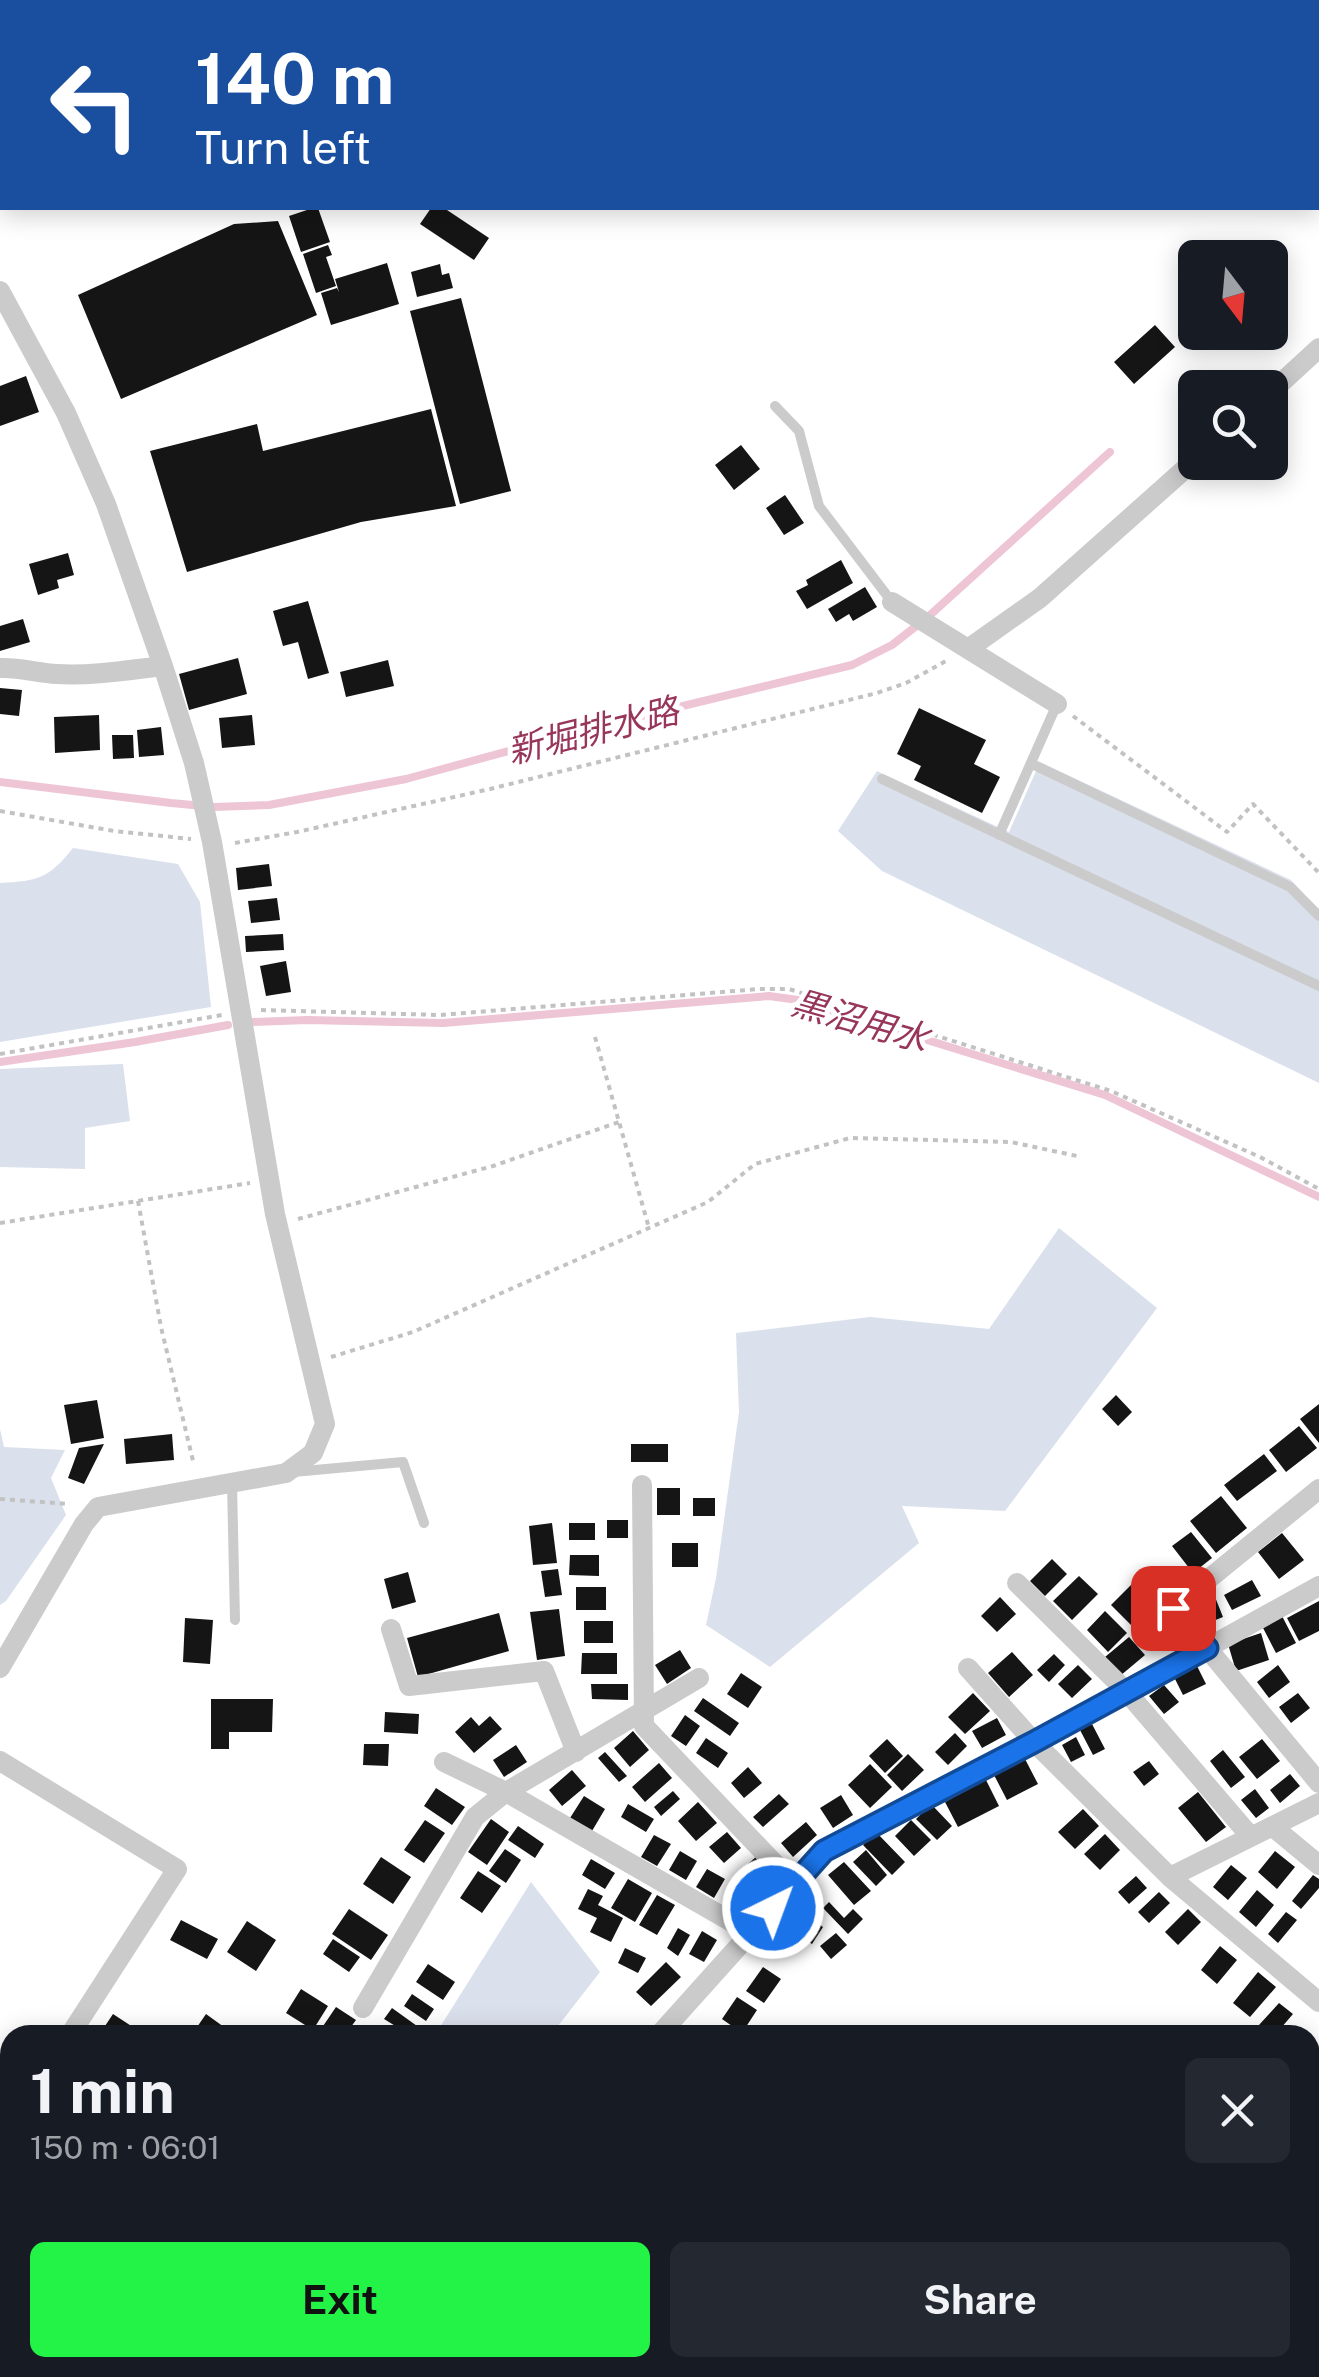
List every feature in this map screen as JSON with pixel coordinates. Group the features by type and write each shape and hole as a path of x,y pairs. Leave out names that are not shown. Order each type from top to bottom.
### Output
{"street":[{"path":"0,290 66,413 106,504 194,762 212,842 269,1180 325,1424 313,1453 286,1473 98,1507 84,1524 0,1668"},
{"path":"1288,377 1319,348"},
{"path":"968,649 1040,598 1178,475"},
{"path":"892,602 1057,704"},
{"path":"0,668 82,674 163,666"},
{"path":"642,1486 644,1726 794,1884"},
{"path":"1319,1489 1173,1608 1319,1782"},
{"path":"1018,1583 1126,1691 1251,1837"},
{"path":"669,2025 824,1851 1034,1742 1319,1586"},
{"path":"391,1630 409,1686 544,1670 576,1752"},
{"path":"968,1668 1034,1742 1170,1878 1319,2002"},
{"path":"363,2008 475,1817 506,1792 699,1678"},
{"path":"0,1761 177,1869 76,2025"},
{"path":"444,1762 506,1792 751,1932"},
{"path":"1170,1878 1319,1804"},
{"path":"1273,1826 1319,1865"}],"lane":[{"path":"775,406 799,431 819,506 892,602"},
{"path":"999,835 1057,704"},
{"path":"1032,764 1290,886 1319,916"},
{"path":"882,779 1319,986"},
{"path":"286,1473 403,1462 424,1522"},
{"path":"232,1483 235,1620"}],"path":[{"path":"0,811 228,844 490,789 877,693 906,683 968,649"},
{"path":"1057,704 1227,832 1252,804 1319,873"},
{"path":"254,1010 440,1015 790,989 1111,1091 1319,1189"},
{"path":"0,1054 222,1015"},
{"path":"595,1037 649,1228"},
{"path":"278,1225 493,1166 619,1122"},
{"path":"310,1364 412,1332 708,1202 755,1164 850,1138 1011,1142 1076,1156"},
{"path":"0,1222 269,1180"},
{"path":"138,1201 162,1327 200,1488"},
{"path":"0,1499 98,1507"}],"shaded area":[{"path":"1040,762 1291,880 1319,910 1319,1083 882,871 838,831 877,771 1009,832"},
{"path":"73,848 178,864 200,902 211,1007 0,1042 0,883 42,876"},
{"path":"123,1064 130,1121 85,1128 85,1169 0,1167 0,1069"},
{"path":"1059,1228 1157,1308 1005,1511 902,1506 919,1543 770,1667 706,1625 739,1412 736,1333 870,1317 989,1329"},
{"path":"0,1429 4,1447 65,1450 51,1478 66,1515 0,1605"},
{"path":"531,1882 600,1972 559,2025 441,2025"}],"building":[{"path":"319,210 330,242 301,252 289,216"},
{"path":"430,210 447,210 489,238 474,260 420,224"},
{"path":"278,221 317,315 121,399 78,295 234,224"},
{"path":"328,245 332,255 326,257 336,286 316,293 303,254"},
{"path":"387,263 399,304 331,325 321,293 337,288 339,292 335,279"},
{"path":"440,264 442,275 449,273 453,288 417,297 411,272"},
{"path":"461,298 511,491 460,504 410,311"},
{"path":"1155,325 1175,347 1134,384 1114,362"},
{"path":"26,376 39,412 0,426 0,386"},
{"path":"431,409 456,506 361,522 187,572 150,451 257,424 263,451"},
{"path":"741,445 760,469 734,490 715,465"},
{"path":"785,495 804,523 784,535 766,508"},
{"path":"68,553 74,575 57,580 59,588 38,595 29,564"},
{"path":"841,560 853,583 807,609 796,591 808,585 806,580"},
{"path":"865,587 877,607 853,621 849,614 836,622 828,609"},
{"path":"308,601 329,673 308,679 298,642 283,646 273,611"},
{"path":"23,619 30,642 0,651 0,626"},
{"path":"238,658 247,694 189,710 179,674"},
{"path":"388,660 394,686 346,697 340,672"},
{"path":"0,688 22,690 19,716 0,714"},
{"path":"919,708 986,740 974,764 1000,777 982,813 914,780 921,766 897,754"},
{"path":"99,715 100,750 55,753 54,717"},
{"path":"252,715 255,745 222,748 219,718"},
{"path":"161,727 164,755 139,757 137,730"},
{"path":"112,735 133,735 134,758 113,759"},
{"path":"269,864 272,886 238,890 236,868"},
{"path":"277,898 280,920 251,923 248,901"},
{"path":"283,934 284,950 246,952 245,936"},
{"path":"286,961 291,992 266,996 260,966"},
{"path":"1116,1395 1132,1412 1118,1426 1102,1409"},
{"path":"97,1400 104,1438 71,1444 64,1405"},
{"path":"1319,1404 1319,1443 1300,1419"},
{"path":"1299,1426 1317,1448 1286,1472 1269,1450"},
{"path":"172,1434 174,1460 126,1464 124,1439"},
{"path":"104,1444 84,1484 68,1478 79,1448"},
{"path":"631,1444 668,1444 668,1462 631,1462"},
{"path":"1264,1454 1277,1471 1237,1501 1224,1485"},
{"path":"657,1488 680,1488 680,1515 657,1515"},
{"path":"1221,1496 1247,1528 1216,1553 1190,1521"},
{"path":"693,1498 715,1498 715,1516 693,1516"},
{"path":"607,1520 628,1520 628,1538 607,1538"},
{"path":"552,1523 557,1563 533,1565 529,1526"},
{"path":"569,1523 595,1523 595,1540 569,1540"},
{"path":"1191,1532 1212,1558 1193,1573 1172,1546"},
{"path":"1282,1533 1304,1560 1279,1579 1258,1552"},
{"path":"672,1543 698,1543 698,1567 672,1567"},
{"path":"570,1555 599,1555 599,1576 569,1575"},
{"path":"1052,1559 1067,1574 1045,1596 1030,1581"},
{"path":"558,1569 562,1595 545,1597 541,1571"},
{"path":"408,1572 416,1602 392,1609 384,1579"},
{"path":"1079,1576 1098,1594 1072,1620 1053,1601"},
{"path":"1138,1578 1154,1594 1144,1603 1149,1608 1131,1625 1111,1605"},
{"path":"1252,1580 1261,1596 1232,1610 1224,1595"},
{"path":"576,1587 606,1587 606,1610 576,1610"},
{"path":"1213,1592 1223,1617 1198,1627 1188,1602"},
{"path":"1000,1597 1016,1614 997,1632 981,1616"},
{"path":"1319,1601 1319,1631 1299,1641 1287,1618"},
{"path":"559,1609 565,1656 537,1660 530,1612"},
{"path":"1105,1611 1127,1633 1108,1652 1087,1630"},
{"path":"499,1613 509,1651 418,1677 407,1638"},
{"path":"1282,1616 1296,1643 1276,1653 1262,1626"},
{"path":"185,1618 213,1620 210,1664 183,1662"},
{"path":"584,1621 613,1621 613,1643 584,1643"},
{"path":"1154,1624 1166,1636 1151,1651 1139,1639"},
{"path":"1261,1633 1269,1660 1236,1671 1228,1644"},
{"path":"1129,1637 1145,1655 1120,1676 1105,1657"},
{"path":"680,1650 691,1668 667,1684 655,1665"},
{"path":"1012,1652 1033,1675 1009,1697 988,1673"},
{"path":"582,1653 617,1653 617,1674 581,1674"},
{"path":"1054,1654 1065,1665 1049,1682 1037,1670"},
{"path":"1078,1665 1092,1679 1072,1698 1058,1684"},
{"path":"1278,1665 1290,1682 1269,1698 1257,1682"},
{"path":"1197,1666 1206,1684 1183,1695 1174,1677"},
{"path":"741,1673 762,1687 748,1708 727,1694"},
{"path":"591,1684 628,1684 628,1700 592,1699"},
{"path":"1164,1685 1179,1702 1164,1714 1149,1696"},
{"path":"973,1693 990,1711 965,1734 948,1717"},
{"path":"1298,1693 1310,1708 1291,1723 1279,1707"},
{"path":"703,1698 739,1723 730,1736 694,1711"},
{"path":"211,1699 273,1699 272,1732 229,1732 229,1749 211,1749"},
{"path":"385,1712 419,1714 418,1734 384,1732"},
{"path":"685,1715 700,1726 686,1746 671,1736"},
{"path":"490,1716 502,1729 474,1753 455,1732 471,1717 479,1726"},
{"path":"997,1718 1006,1735 982,1748 972,1731"},
{"path":"1092,1724 1105,1749 1093,1755 1080,1730"},
{"path":"633,1731 649,1750 630,1767 614,1748"},
{"path":"955,1733 967,1746 948,1765 935,1752"},
{"path":"1076,1737 1085,1755 1071,1762 1062,1745"},
{"path":"706,1738 728,1753 718,1768 696,1753"},
{"path":"887,1739 903,1756 885,1773 869,1756"},
{"path":"1262,1739 1280,1761 1257,1779 1239,1757"},
{"path":"364,1744 389,1744 388,1766 363,1765"},
{"path":"516,1745 527,1762 504,1777 493,1760"},
{"path":"1223,1750 1245,1777 1231,1788 1210,1761"},
{"path":"605,1752 627,1776 619,1782 598,1758"},
{"path":"908,1754 924,1770 902,1791 887,1775"},
{"path":"1025,1759 1038,1784 1007,1800 994,1775"},
{"path":"1149,1761 1159,1774 1144,1786 1133,1772"},
{"path":"659,1763 672,1778 645,1802 632,1787"},
{"path":"870,1764 892,1787 870,1808 848,1785"},
{"path":"748,1767 762,1783 744,1798 731,1783"},
{"path":"572,1770 586,1786 562,1806 549,1790"},
{"path":"1290,1774 1300,1786 1280,1803 1270,1790"},
{"path":"986,1780 999,1806 958,1827 945,1802"},
{"path":"436,1788 465,1807 452,1825 424,1806"},
{"path":"1255,1789 1269,1808 1256,1818 1241,1800"},
{"path":"673,1791 680,1799 661,1816 654,1807"},
{"path":"1198,1792 1226,1827 1206,1842 1178,1808"},
{"path":"779,1794 789,1804 763,1827 753,1817"},
{"path":"841,1795 853,1815 833,1828 820,1808"},
{"path":"584,1796 605,1809 592,1831 570,1818"},
{"path":"698,1802 717,1823 696,1841 678,1821"},
{"path":"628,1804 654,1819 646,1832 621,1817"},
{"path":"931,1804 952,1826 937,1840 916,1819"},
{"path":"1083,1809 1099,1826 1075,1849 1058,1832"},
{"path":"491,1819 509,1832 487,1865 468,1852"},
{"path":"425,1820 445,1833 424,1863 404,1850"},
{"path":"911,1820 931,1840 914,1856 895,1836"},
{"path":"806,1822 817,1835 793,1857 781,1843"},
{"path":"518,1826 544,1844 535,1858 508,1840"},
{"path":"727,1832 741,1848 724,1863 709,1847"},
{"path":"876,1832 905,1862 892,1875 863,1845"},
{"path":"1105,1834 1120,1850 1100,1870 1084,1854"},
{"path":"654,1835 671,1844 657,1866 641,1857"},
{"path":"505,1849 521,1860 506,1883 489,1871"},
{"path":"866,1850 887,1875 876,1886 853,1862"},
{"path":"680,1851 697,1861 686,1880 669,1870"},
{"path":"1275,1851 1295,1867 1277,1889 1258,1872"},
{"path":"757,1856 776,1878 759,1894 739,1872"},
{"path":"381,1857 411,1877 393,1904 363,1884"},
{"path":"591,1859 615,1873 605,1889 582,1875"},
{"path":"844,1862 871,1891 854,1905 828,1875"},
{"path":"1231,1865 1247,1878 1228,1900 1213,1887"},
{"path":"707,1869 725,1879 714,1898 696,1887"},
{"path":"478,1871 501,1886 482,1913 460,1898"},
{"path":"1313,1875 1319,1879 1319,1888 1301,1909 1292,1901"},
{"path":"1136,1876 1147,1888 1129,1904 1118,1892"},
{"path":"628,1879 652,1893 635,1922 611,1908"},
{"path":"745,1888 757,1902 742,1914 730,1901"},
{"path":"588,1889 603,1896 598,1905 623,1918 611,1942 590,1932 597,1918 578,1909"},
{"path":"1257,1890 1274,1905 1256,1927 1239,1912"},
{"path":"1159,1892 1170,1903 1149,1923 1138,1912"},
{"path":"657,1895 675,1905 657,1935 639,1925"},
{"path":"829,1902 844,1918 853,1909 863,1919 848,1934 823,1908"},
{"path":"349,1909 388,1935 371,1960 332,1934"},
{"path":"1188,1909 1201,1922 1178,1945 1165,1932"},
{"path":"798,1910 823,1927 812,1944 787,1927"},
{"path":"1286,1912 1297,1920 1278,1943 1268,1934"},
{"path":"181,1920 218,1939 207,1959 170,1940"},
{"path":"247,1921 276,1940 256,1971 227,1952"},
{"path":"678,1928 690,1935 678,1956 667,1948"},
{"path":"702,1931 717,1940 704,1962 689,1954"},
{"path":"836,1933 847,1945 831,1959 820,1946"},
{"path":"333,1939 360,1957 349,1972 323,1954"},
{"path":"1220,1946 1237,1960 1217,1984 1201,1970"},
{"path":"625,1948 646,1958 638,1973 618,1963"},
{"path":"666,1962 681,1977 651,2006 636,1992"},
{"path":"428,1964 455,1982 443,2000 416,1982"},
{"path":"763,1967 781,1979 764,2003 746,1991"},
{"path":"1258,1972 1276,1987 1250,2017 1233,2003"},
{"path":"301,1989 328,2006 316,2025 305,2025 286,2013"},
{"path":"412,1994 434,2009 426,2021 404,2006"},
{"path":"737,1997 757,2010 747,2025 731,2025 722,2019"},
{"path":"1279,2003 1293,2014 1284,2025 1259,2025"},
{"path":"336,2007 356,2020 352,2025 324,2025"},
{"path":"392,2008 416,2025 394,2025 384,2019"},
{"path":"113,2014 130,2025 106,2025"},
{"path":"206,2014 221,2025 198,2025"}],"waterway":[{"name":"新堀排水路","path":"0,782 214,807 269,805 406,779 600,726 852,665 892,645 929,616 1110,452"},
{"name":"黒沼用水","path":"251,1022 443,1023 769,996 798,1000 1105,1095 1319,1197"},
{"name":"黒沼用水","path":"0,1062 228,1025"}],"route":[{"path":"773,1908 824,1851 1207,1648 1173,1608"}]}
